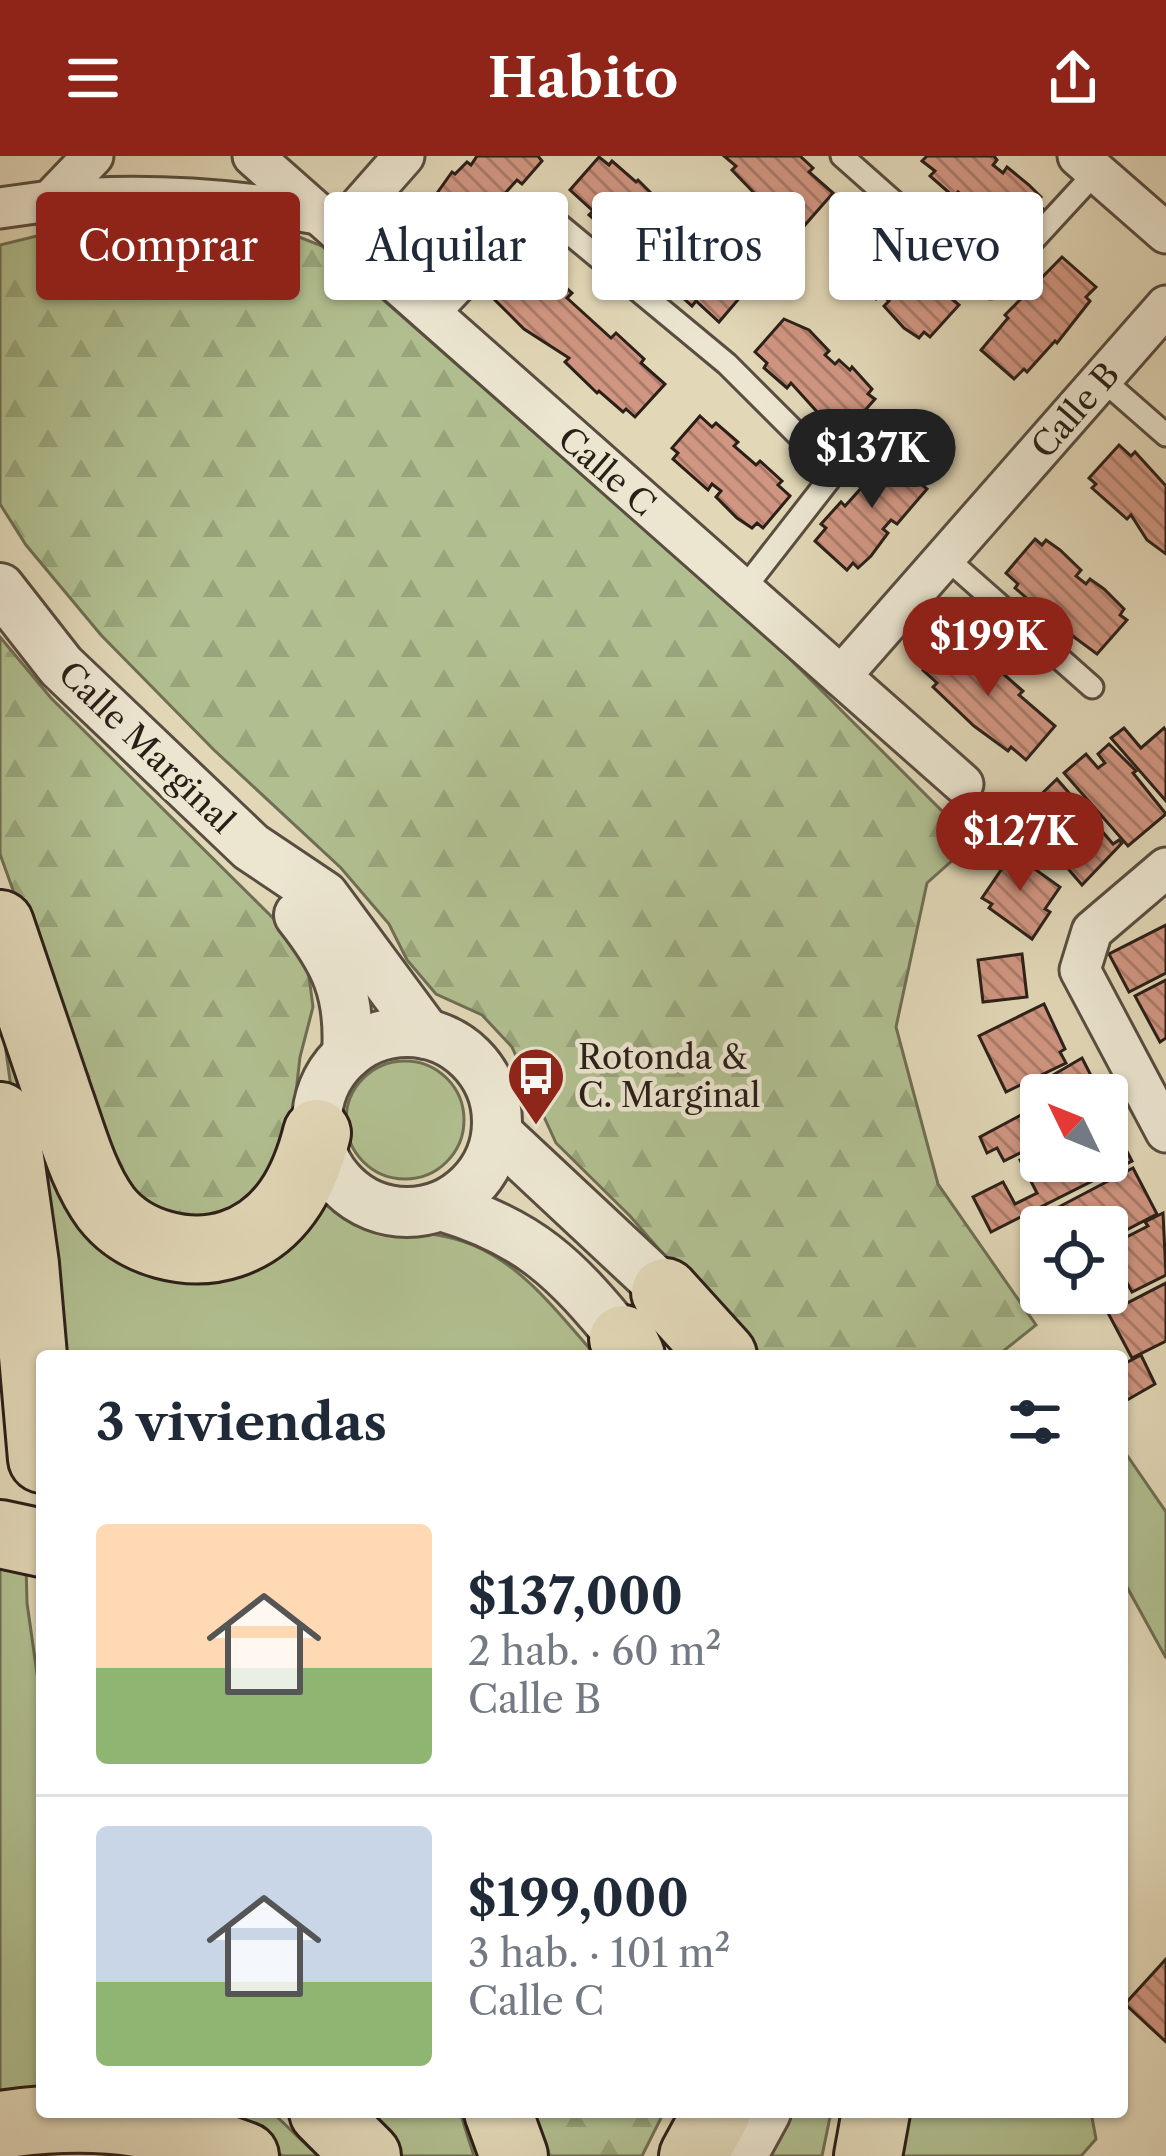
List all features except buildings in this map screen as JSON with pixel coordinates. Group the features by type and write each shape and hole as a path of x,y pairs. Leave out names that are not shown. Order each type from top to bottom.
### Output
{"highway":[{"path":"0,924 73,1139 95,1190 123,1225 163,1245 185,1248 229,1245 250,1236 295,1193 317,1133"},
{"path":"0,1116 26,1264 36,1386"},
{"path":"639,1336 698,1350"},
{"path":"0,1534 36,1543"},
{"path":"329,2118 368,2156"},
{"path":"500,2118 514,2156"},
{"path":"694,2156 713,2118"},
{"path":"868,2156 875,2118"},
{"path":"0,2125 32,2120 120,2122 163,2128 245,2156"}],"street":[{"path":"59,192 93,156"},
{"name":"Calle C","path":"253,156 324,219"},
{"path":"363,192 404,156"},
{"path":"1087,164 1166,233"},
{"path":"0,208 36,203"},
{"name":"Calle C","path":"412,300 963,784"},
{"name":"Calle B","path":"841,676 1166,306"},
{"name":"Calle Marginal","path":"0,588 61,666 251,848 329,953 344,997 347,1054"},
{"name":"Calle Marginal","path":"251,848 324,896 426,1034"},
{"path":"1166,868 1092,931 1080,970 1166,1132"},
{"path":"386,1033 426,1034 447,1041 475,1064 492,1095 497,1132 492,1155 474,1184 441,1205 401,1212 365,1201 335,1175 317,1133 322,1090 347,1054 386,1033"},
{"path":"497,1132 639,1336"},
{"path":"441,1205 506,1228 542,1252 639,1336 682,1350"},
{"path":"742,2156 763,2118"}],"lane":[{"path":"842,156 990,287 1087,164"},
{"path":"434,320 541,209 727,364 835,472 742,590"},
{"path":"1102,379 1166,435"},
{"path":"946,557 1091,687"}],"green space":[{"path":"36,236 36,300 300,300 300,237 322,246 324,300 383,300 776,645 973,842 927,883 896,1027 938,1184 1020,1302 1020,1314 1028,1314 1036,1325 1005,1350 747,1350 630,1216 556,1143 512,1047 482,1015 436,994 407,960 389,924 341,868 214,750 101,635 26,545 0,504 0,245"},
{"path":"0,637 51,698 277,922 307,961 313,1007 300,1057 294,1110 263,1193 220,1219 181,1220 134,1197 110,1159 0,854"},
{"path":"14,1038 318,1195 357,1222 451,1238 492,1254 540,1293 591,1350 47,1350 5,1044"},
{"path":"405,1061 428,1065 447,1078 460,1097 464,1120 460,1143 447,1162 428,1175 405,1179 382,1175 363,1162 350,1143 346,1120 350,1097 363,1078 382,1065"},
{"path":"1128,1457 1166,1512 1166,1658 1128,1589"},
{"path":"0,1559 26,1563 36,1666 36,2101 0,2105"},
{"path":"194,2118 278,2118 318,2156 283,2156"},
{"path":"361,2118 462,2118 474,2156 398,2156"},
{"path":"526,2118 661,2118 642,2156 541,2156"},
{"path":"774,2118 830,2118 822,2156 754,2156"},
{"path":"888,2118 1092,2118 1096,2139 1081,2156 880,2156"}],"place":[{"name":"Rotonda & C. Marginal","path":"536,1127"}]}
